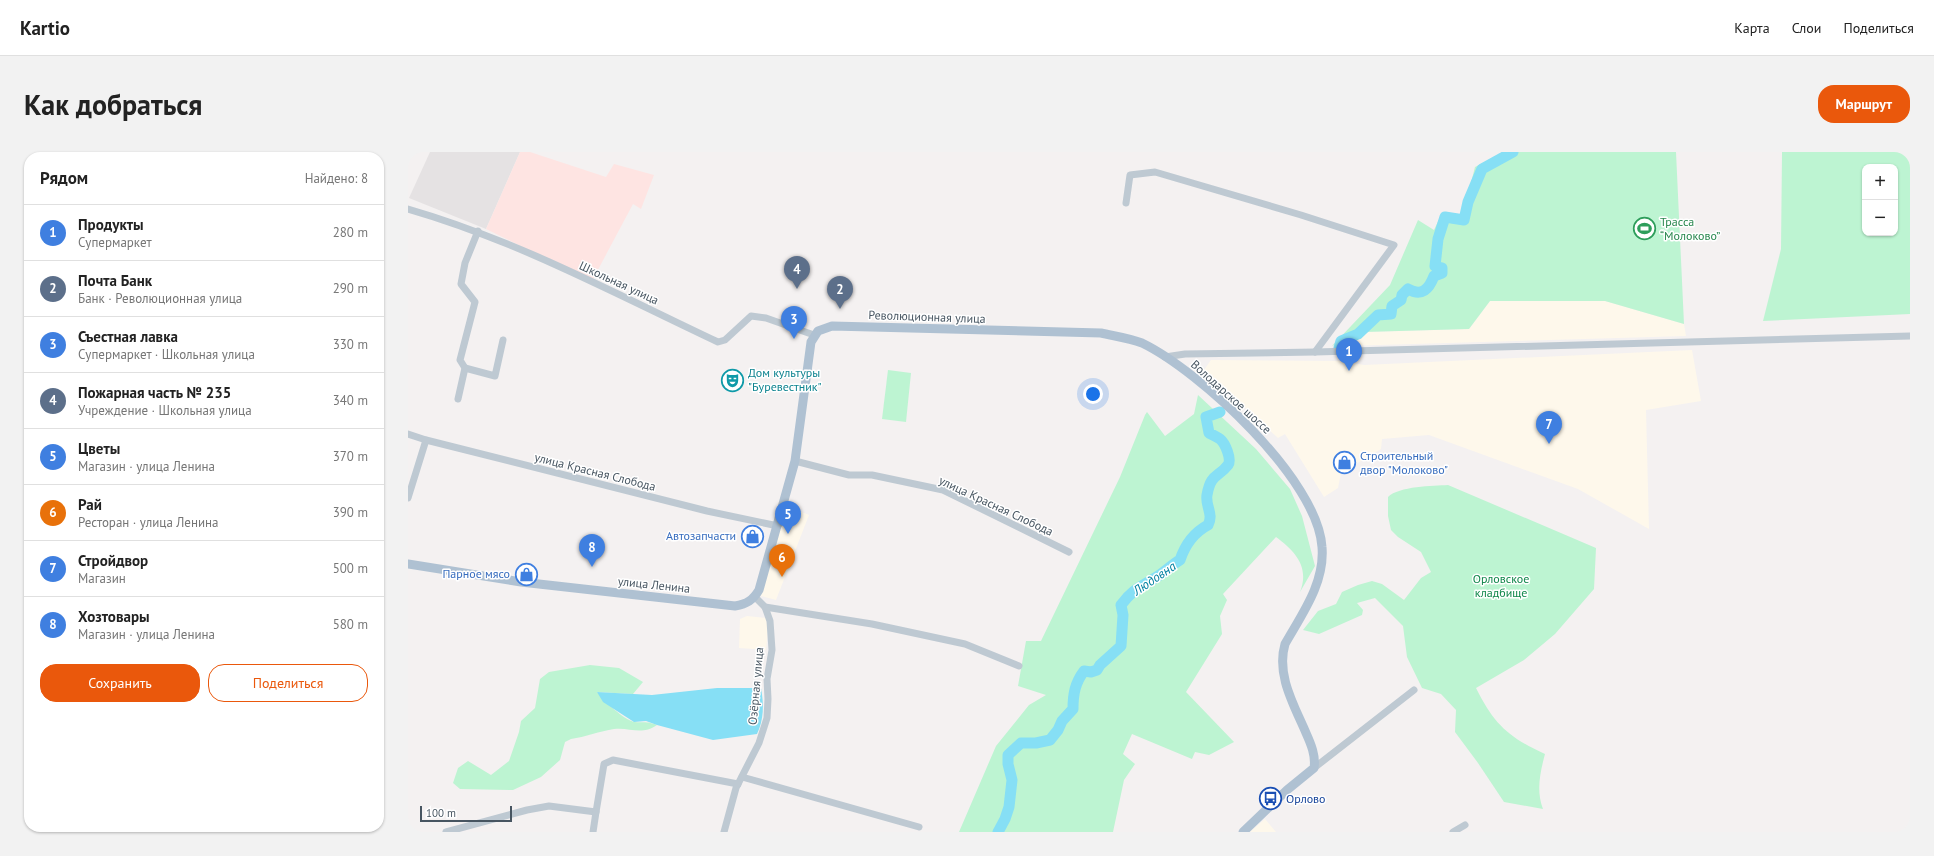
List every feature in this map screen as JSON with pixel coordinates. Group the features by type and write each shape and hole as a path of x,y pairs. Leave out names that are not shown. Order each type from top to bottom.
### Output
{"main road":[{"name":"Революционная улица","path":"814,335 818,331 832,326 1101,334 1119,336 1141,343 1165,357"},
{"path":"755,597 759,590 778,526 795,461 808,354 814,335"},
{"name":"Володарское шоссе","path":"1165,357 1181,367 1204,386 1245,423 1264,443 1301,492 1317,525 1322,546 1322,565 1316,587 1285,644 1282,653 1286,685 1309,740 1314,756 1314,768"},
{"name":"улица Ленина","path":"408,564 532,584 735,606 746,604 755,597"},
{"path":"1243,832 1314,768"}],"street":[{"path":"1126,202 1130,175 1155,172 1301,215 1394,245 1314,352"},
{"name":"Школьная улица","path":"408,209 478,231 718,342 725,340 751,316 766,318 814,335"},
{"path":"478,231 465,263 461,284 475,302 460,360 465,368 495,376 503,340"},
{"path":"1165,357 1185,354 1314,352 1910,336"},
{"path":"458,399 465,368"},
{"name":"улица Красная Слобода","path":"408,434 426,440 707,511 778,526"},
{"path":"408,498 426,440"},
{"name":"улица Красная Слобода","path":"795,461 849,474 872,475 943,490 1069,552"},
{"path":"755,597 766,607 872,624 965,644 1019,666"},
{"name":"Озёрная улица","path":"724,832 738,784 759,743 767,718 767,679 772,650 770,621 766,607"},
{"path":"1314,768 1414,690"},
{"path":"593,832 604,764 613,760 738,784"},
{"path":"742,776 919,827"},
{"path":"446,832 527,810 549,806 596,812"},
{"path":"1453,832 1465,825"}],"shaded area":[{"path":"430,152 520,152 486,229 409,198"},
{"path":"520,152 530,152 606,177 614,164 654,175 641,209 633,204 592,281 486,229"},
{"path":"1490,301 1605,301 1684,324 1686,336 1344,346 1344,341 1364,332 1469,329"},
{"path":"1692,350 1701,401 1646,410 1649,529 1578,489 1429,435 1382,439 1381,449 1341,473 1338,488 1324,497 1285,434 1278,438 1204,370 1211,360 1342,361 1364,365"},
{"path":"787,506 809,515 776,600 761,596"},
{"path":"747,616 766,618 768,630 766,650 739,648 740,619"},
{"path":"1265,819 1276,832 1250,832"}],"green space":[{"path":"1504,152 1676,152 1684,324 1605,301 1490,301 1469,329 1364,332 1332,346 1390,285 1418,220 1434,230 1442,213 1462,218 1475,167"},
{"path":"1782,152 1910,152 1910,314 1763,321 1781,249"},
{"path":"888,370 911,373 906,422 882,419"},
{"path":"1198,395 1256,449 1290,489 1302,516 1315,566 1300,592 1303,583 1303,575 1299,560 1283,542 1276,537 1223,594 1227,600 1220,616 1222,634 1186,692 1234,742 1209,755 1195,752 1192,759 1132,734 1123,754 1135,764 1124,780 1113,832 959,832 996,746 1029,705 1046,695 1018,686 1026,641 1041,641 1120,477 1145,415 1147,412 1165,436 1194,414"},
{"name":"Орловское кладбище","path":"1448,485 1596,548 1594,589 1555,634 1524,660 1476,688 1489,711 1503,728 1521,742 1545,754 1540,775 1539,789 1543,809 1504,802 1455,732 1456,710 1441,694 1422,688 1407,657 1403,626 1375,598 1357,603 1363,610 1362,615 1319,634 1303,630 1318,611 1336,604 1342,592 1358,585 1372,581 1382,584 1404,600 1421,578 1431,572 1421,552 1398,537 1391,530 1388,516 1388,497 1393,493 1408,489 1425,486"},
{"path":"590,665 619,668 643,682 633,694 597,692 614,710 630,721 657,725 641,731 614,729 571,739 565,742 560,760 541,777 513,790 460,789 453,783 458,768 468,761 491,775 509,761 519,732 521,721 535,708 540,679 549,672"}],"water":[{"path":"717,688 761,688 763,712 757,734 713,740 646,721 634,722 603,702 597,692 652,695"}],"waterway":[{"name":"Людовна","path":"1339,348 1341,341 1358,334 1378,315 1391,314 1392,306 1401,300 1402,295 1408,289 1421,292 1430,285 1434,276 1442,273 1442,268 1435,266 1438,239 1445,217 1464,220 1468,202 1482,169 1513,152"},
{"name":"Людовна","path":"998,832 1009,807 1012,780 1008,764 1008,755 1021,743 1036,743 1050,740 1058,730 1062,721 1073,709 1075,689 1078,680 1084,671 1091,672 1097,670 1100,665 1121,646 1123,615 1121,605 1136,589 1158,576 1180,560 1184,549 1190,540 1208,525 1210,521 1207,503 1209,488 1213,479 1228,465 1229,462 1229,455 1224,444 1220,439 1209,433 1206,417 1220,412"}],"place":[{"name":"Трасса “Молоково”","path":"1644,229"},
{"name":"Пожарная часть № 235","path":"797,289"},
{"name":"Почта Банк","path":"840,309"},
{"name":"Съестная лавка","path":"794,339"},
{"name":"Продукты","path":"1349,371"},
{"name":"Дом культуры \"Буревестник\"","path":"733,380"},
{"name":"Стройдвор","path":"1549,444"},
{"name":"Строительный двор \"Молоково\"","path":"1344,463"},
{"name":"Цветы","path":"788,534"},
{"name":"Автозапчасти","path":"752,536"},
{"name":"Хозтовары","path":"592,567"},
{"name":"Парное мясо","path":"526,574"},
{"name":"Рай","path":"782,577"},
{"name":"Орлово","path":"1270,799"}]}
